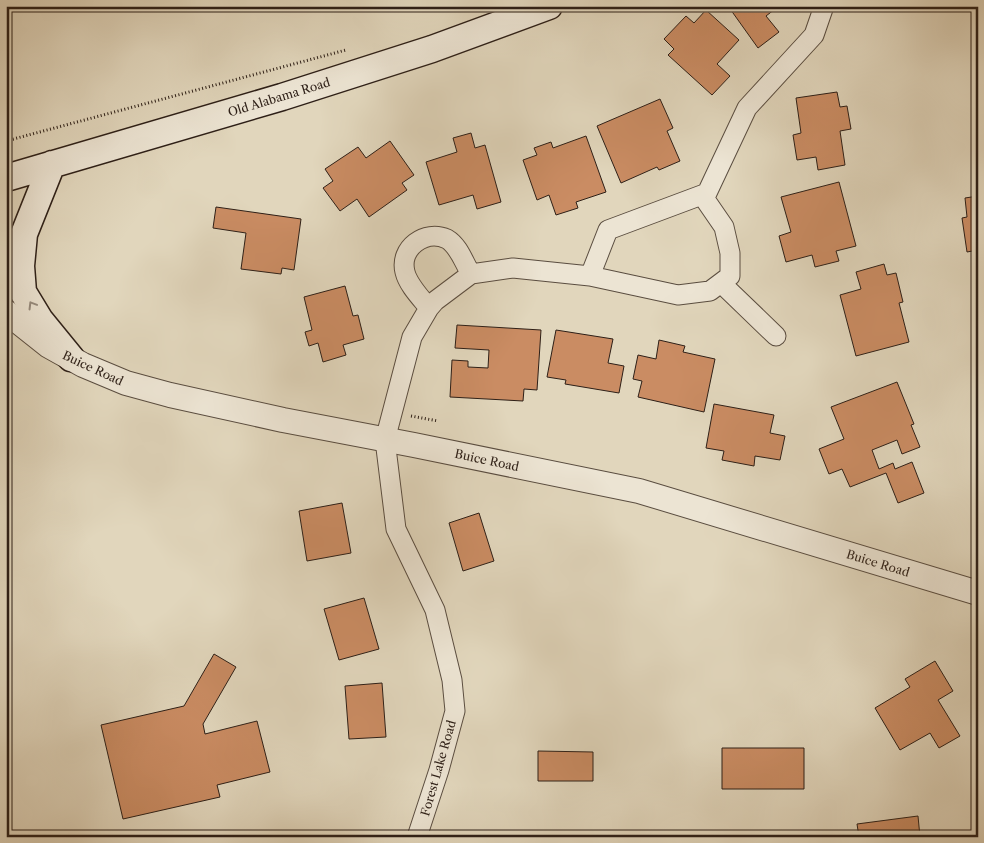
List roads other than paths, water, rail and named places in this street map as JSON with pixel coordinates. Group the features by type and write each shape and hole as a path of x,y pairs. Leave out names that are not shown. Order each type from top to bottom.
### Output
{"main road":[{"name":"Old Alabama Road","path":"6,178 273,100 432,49 549,6"},
{"path":"52,164 24,234 21,266 24,292 40,320 71,358"}],"street":[{"path":"590,276 608,230 707,193 747,108 814,35 824,6"},
{"path":"385,440 412,337 435,301 471,274 512,268 590,276 678,295 710,291 730,276 730,253 724,227 702,196"},
{"path":"429,308 405,272 404,261 408,250 416,242 426,237 437,236 448,240 456,247 471,274"},
{"path":"721,282 776,336"},
{"name":"Buice Road","path":"6,312 50,346 82,365 126,383 170,395 283,420 639,491 978,593"},
{"name":"Forest Lake Road","path":"385,440 396,529 435,610 452,680 455,711 418,837"}]}
